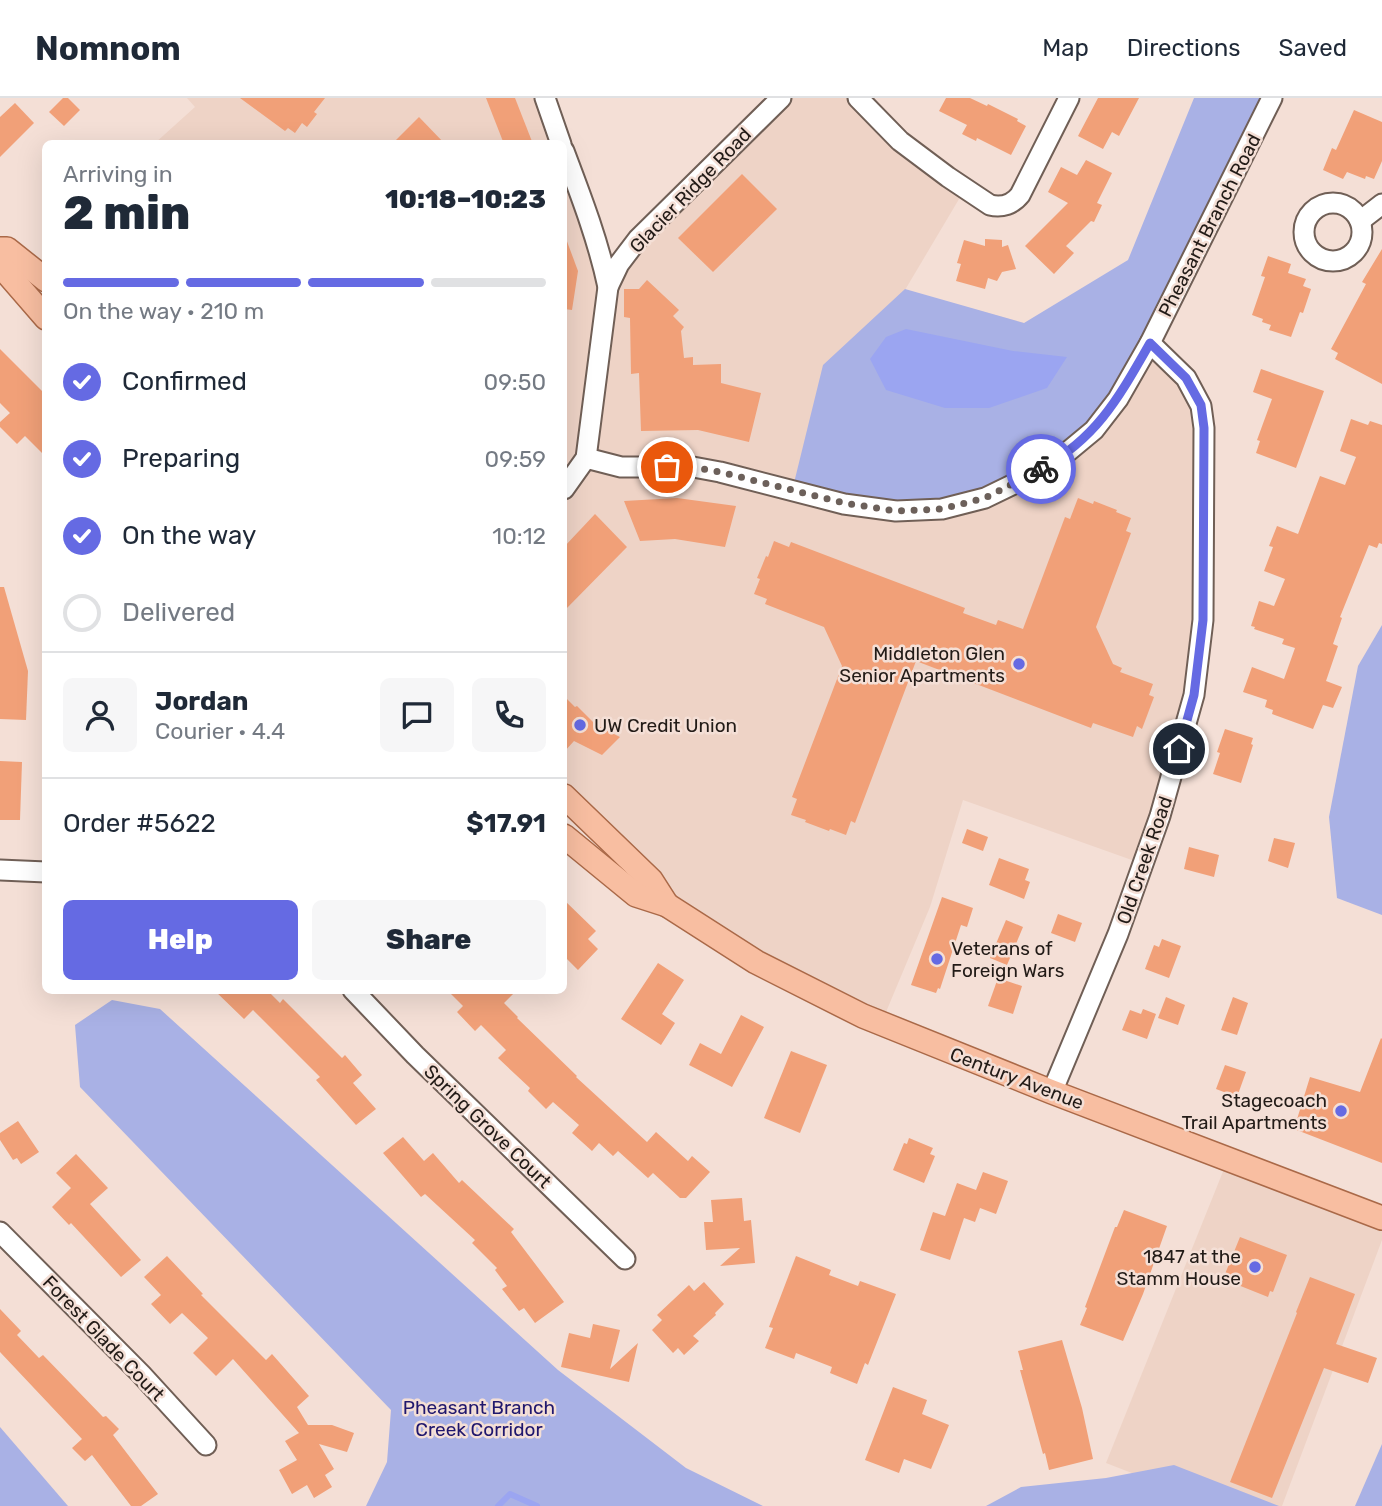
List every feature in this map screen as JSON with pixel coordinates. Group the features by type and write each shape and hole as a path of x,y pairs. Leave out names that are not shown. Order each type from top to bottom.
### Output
{"main road":[{"path":"0,249 7,249 42,277"},
{"path":"0,265 42,313"},
{"name":"Century Avenue","path":"567,799 651,880 667,905"},
{"name":"Century Avenue","path":"567,838 636,895 667,905 756,962 821,996 881,1024 1052,1092 1382,1219"}],"street":[{"path":"545,98 560,140"},
{"name":"Glacier Ridge Road","path":"608,287 619,264 638,239 781,98"},
{"path":"858,98 900,141 948,177 996,207 1011,204 1020,195 1069,98"},
{"name":"Pheasant Branch Road","path":"586,458 621,467 693,467 844,503 896,511 942,509 985,498 1059,459 1094,430 1118,399 1150,343 1272,98"},
{"path":"567,159 590,220 608,287 586,458 567,485"},
{"path":"1360,221 1382,204"},
{"name":"Old Creek Road","path":"1052,1092 1123,922 1160,816 1194,695 1203,620 1204,428 1201,405 1186,378 1150,343"},
{"path":"0,870 42,872"},
{"name":"Spring Grove Court","path":"356,994 625,1259"},
{"name":"Forest Glade Court","path":"0,1232 141,1374 206,1445"}],"shaded area":[{"path":"187,98 545,98 560,140 158,140 195,107"},
{"path":"781,98 858,98 965,189 905,290 1024,323 1150,343 1201,406 1203,620 1143,864 963,800 930,907 881,1024 722,941 567,799 567,160 602,259 619,264"},
{"path":"906,329 1013,351 1067,357 1047,388 989,408 945,408 886,390 870,359 886,337"},
{"path":"1228,1159 1382,1218 1382,1240 1282,1506 1217,1506 1106,1463"}],"green space":[{"path":"1194,98 1272,98 1150,343 1059,459 942,509 792,491 823,365 905,289 1024,323 1128,260"},
{"path":"1382,625 1382,915 1337,898 1329,817 1358,666"},
{"name":"Pheasant Branch Creek Corridor","path":"112,1000 160,1009 558,1370 686,1468 763,1506 366,1506 387,1462 391,1410 80,1087 75,1025"},
{"path":"0,1427 68,1506 0,1506"},
{"path":"1382,1444 1382,1506 1355,1506"},
{"path":"1174,1465 1279,1506 986,1506 1021,1487 1106,1478"}],"building":[{"path":"63,98 68,98 80,110 64,126 49,112"},
{"path":"240,98 325,98 307,127 302,123 295,133 288,128 285,131"},
{"path":"486,98 515,98 531,140 502,140"},
{"path":"946,98 970,98 987,106 988,104 1026,126 1011,155 977,138 976,141 962,134 967,125 939,111"},
{"path":"1098,98 1139,98 1119,136 1112,132 1103,149 1078,136"},
{"path":"15,103 34,123 0,157 0,117"},
{"path":"1354,110 1382,122 1382,161 1374,179 1366,176 1365,179 1347,172 1343,179 1323,170 1332,148 1336,150"},
{"path":"419,117 441,140 396,140"},
{"path":"1086,160 1112,173 1097,203 1102,205 1094,222 1091,221 1066,246 1074,253 1054,274 1025,246 1068,203 1048,192 1061,167 1077,175"},
{"path":"742,174 777,209 713,272 678,238"},
{"path":"985,239 1002,240 1002,247 1008,245 1016,269 1002,272 997,281 988,278 985,289 956,281 961,264 957,263 964,240 985,246"},
{"path":"567,241 578,271 572,310 567,309"},
{"path":"1382,249 1382,384 1335,359 1338,353 1331,349 1366,284 1362,282"},
{"path":"1268,256 1291,264 1288,273 1306,279 1303,286 1311,289 1291,337 1269,330 1271,325 1252,315 1265,277 1261,276"},
{"path":"647,280 679,310 673,316 684,327 681,331 684,358 693,357 693,365 721,364 721,383 761,393 749,442 698,430 641,431 639,373 631,374 630,318 624,317 624,289 639,289"},
{"path":"0,349 42,391 42,453 25,436 17,444 0,427 0,422 10,413 0,403"},
{"path":"1261,369 1324,391 1296,468 1256,453 1260,441 1257,440 1272,399 1253,392"},
{"path":"1351,419 1368,425 1370,421 1382,425 1382,544 1379,543 1377,548 1369,545 1340,617 1342,618 1333,644 1338,646 1326,681 1342,687 1333,708 1323,705 1313,729 1272,714 1273,710 1265,707 1267,700 1243,692 1252,667 1284,679 1295,648 1282,644 1284,639 1251,626 1259,601 1274,606 1285,579 1264,571 1273,547 1269,546 1277,526 1298,534 1320,476 1345,485 1356,457 1340,451"},
{"path":"677,498 736,506 725,547 675,539 640,541 624,501"},
{"name":"Middleton Glen Senior Apartments","path":"1078,498 1093,504 1094,501 1131,518 1126,531 1131,533 1096,627 1113,664 1122,668 1120,672 1153,684 1149,695 1154,697 1142,729 1137,726 1133,737 1093,723 1091,728 916,661 855,823 851,821 846,835 791,815 797,799 792,797 842,666 824,627 765,604 767,599 754,594 760,579 757,578 774,541 789,547 791,542 965,608 963,613 996,625 998,620 1023,629 1065,517 1070,519"},
{"path":"595,514 627,547 567,608 567,544"},
{"path":"0,587 4,587 28,671 26,720 0,719"},
{"name":"UW Credit Union","path":"567,699 596,725 620,737 602,755 574,741 567,749"},
{"path":"1225,729 1253,738 1241,783 1213,774"},
{"path":"0,761 22,762 20,820 0,820"},
{"path":"967,829 988,837 983,851 962,843"},
{"path":"1274,838 1295,843 1288,868 1268,861"},
{"path":"1189,847 1219,855 1214,877 1184,869"},
{"path":"999,858 1029,869 1025,880 1030,882 1024,899 989,885"},
{"name":"Veterans of Foreign Wars","path":"942,897 973,908 967,927 961,925 940,989 938,988 936,993 911,985"},
{"path":"567,903 596,931 588,939 598,949 578,970 567,959"},
{"path":"1058,914 1082,923 1075,942 1051,933"},
{"path":"1006,920 1023,927 1007,965 990,958"},
{"path":"1162,939 1181,946 1169,978 1145,969 1154,945 1159,947"},
{"path":"658,963 684,980 662,1014 675,1023 661,1045 621,1019"},
{"path":"998,978 1022,986 1013,1014 988,1006"},
{"path":"218,994 271,994 280,1003 283,999 342,1058 345,1055 362,1075 353,1083 376,1109 356,1125 316,1080 320,1077 253,1010 244,1019"},
{"path":"451,994 513,994 504,1003 517,1018 647,1142 656,1132 688,1161 692,1156 710,1172 686,1198 680,1198 653,1173 648,1178 618,1151 613,1156 599,1143 592,1151 572,1133 579,1125 553,1102 546,1109 528,1091 530,1088 498,1058 506,1050 481,1025 475,1031 457,1012 463,1006"},
{"path":"1166,997 1185,1005 1178,1025 1158,1018"},
{"path":"1233,997 1248,1003 1237,1035 1221,1030"},
{"path":"1143,1009 1156,1014 1147,1039 1122,1030 1130,1010 1141,1014"},
{"path":"741,1015 764,1027 732,1087 689,1065 700,1043 721,1054"},
{"name":"Stagecoach Trail Apartments","path":"1381,1038 1382,1163 1294,1129 1310,1077 1360,1092"},
{"path":"791,1051 827,1065 800,1133 764,1118"},
{"path":"1225,1065 1246,1072 1237,1097 1216,1089"},
{"path":"18,1121 39,1152 21,1164 17,1158 13,1160 0,1140 0,1133"},
{"path":"403,1137 424,1161 433,1153 459,1183 462,1180 514,1229 511,1232 564,1302 535,1323 524,1308 519,1311 502,1289 507,1286 495,1270 497,1268 472,1243 475,1240 425,1194 421,1197 383,1153"},
{"path":"909,1138 933,1148 930,1154 935,1156 924,1183 893,1170 904,1143 907,1144"},
{"path":"76,1154 108,1188 90,1204 141,1260 121,1277 71,1223 69,1225 52,1207 71,1188 56,1173"},
{"path":"983,1172 1008,1181 996,1214 980,1208 975,1222 964,1218 950,1260 920,1250 933,1212 945,1216 957,1183 976,1190"},
{"path":"742,1198 744,1221 751,1220 755,1263 720,1266 740,1248 706,1250 704,1222 713,1222 711,1200"},
{"path":"1124,1210 1167,1226 1123,1341 1080,1325 1115,1227"},
{"name":"1847 at the Stamm House","path":"1240,1237 1287,1255 1273,1292 1270,1291 1268,1297 1223,1279"},
{"path":"167,1256 203,1294 201,1295 266,1360 272,1354 309,1396 297,1407 308,1425 332,1425 354,1433 347,1452 319,1444 334,1469 325,1475 332,1487 314,1498 307,1485 292,1494 279,1470 297,1460 285,1441 299,1433 233,1359 216,1376 193,1353 208,1338 182,1313 170,1324 151,1304 161,1295 144,1277"},
{"path":"796,1256 831,1270 829,1275 858,1286 860,1281 896,1294 868,1365 865,1363 857,1384 830,1373 832,1367 796,1353 794,1359 765,1348 773,1328 769,1327"},
{"path":"1310,1277 1355,1294 1336,1344 1377,1358 1368,1383 1324,1368 1272,1498 1230,1482"},
{"path":"704,1282 724,1304 693,1336 699,1341 684,1355 678,1348 673,1353 652,1330 662,1320 657,1315 689,1285 694,1291"},
{"path":"0,1309 21,1331 17,1335 39,1358 43,1355 103,1417 106,1416 119,1429 113,1435 158,1494 141,1506 131,1506 92,1455 85,1461 72,1448 82,1439 0,1352"},
{"path":"593,1324 620,1330 610,1369 638,1343 629,1382 561,1367 569,1333 590,1338"},
{"path":"1062,1340 1082,1408 1093,1459 1049,1470 1020,1370 1023,1370 1018,1351"},
{"path":"893,1387 927,1400 922,1414 949,1425 931,1469 904,1459 899,1473 865,1460"}],"waterway":[{"path":"498,1506 510,1494 537,1506"}],"way so far":[{"path":"667,467 693,467 720,472 844,503 896,511 942,509 985,498 1041,469"}],"place":[{"name":"Middleton Glen Senior Apartments","path":"1019,664"},
{"name":"UW Credit Union","path":"580,725"},
{"name":"Veterans of Foreign Wars","path":"937,959"},
{"name":"Stagecoach Trail Apartments","path":"1341,1111"},
{"name":"1847 at the Stamm House","path":"1255,1267"}],"route":[{"path":"1041,469 1059,459 1094,430 1118,399 1150,343 1186,378 1201,405 1205,459 1203,620 1194,695 1179,749"}]}
